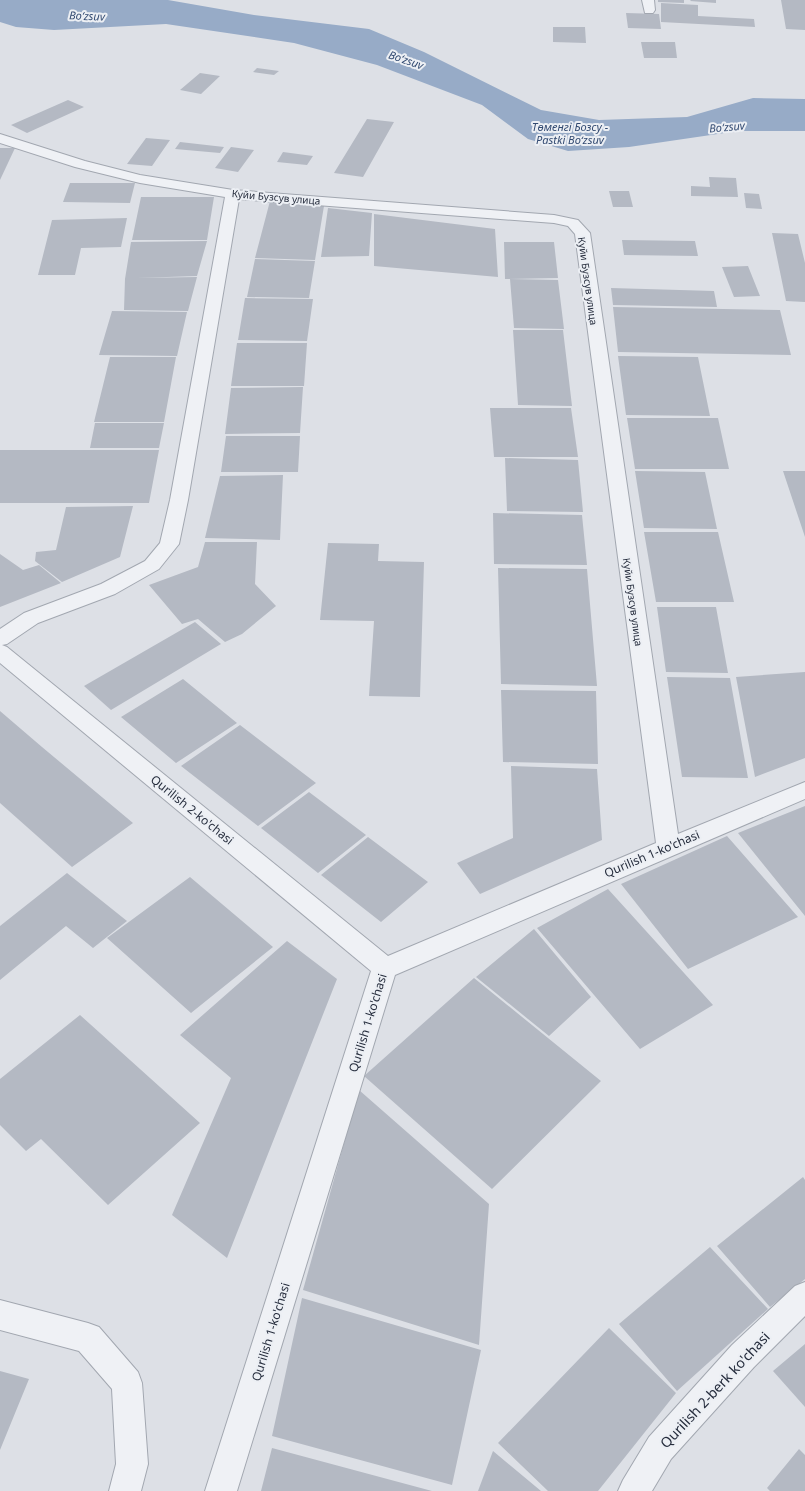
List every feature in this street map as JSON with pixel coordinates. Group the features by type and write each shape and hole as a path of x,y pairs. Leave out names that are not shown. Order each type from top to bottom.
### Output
{"street":[{"name":"Куйи Бузсув улица","path":"0,138 80,164 140,179 233,194 554,219 573,223 582,233 668,847"},
{"path":"0,639 31,618 108,589 152,565 169,544 179,500 233,194"},
{"name":"Qurilish 2-ko'chasi","path":"0,652 385,968"},
{"name":"Qurilish 1-ko'chasi","path":"221,1491 385,968 805,790"},
{"name":"Qurilish 2-berk ko'chasi","path":"634,1491 660,1448 743,1356 805,1296"},
{"path":"0,1315 88,1338 127,1383 132,1464 125,1491"}],"water":[{"name":"Төменгі Бозсу - Pastki Boʻzsuv","path":"0,0 168,0 254,15 369,29 424,52 541,110 599,120 687,117 753,98 805,99 805,131 738,131 629,147 568,151 528,139 482,105 377,65 294,43 166,24 54,30 16,27 0,22"}],"building":[{"path":"658,0 684,0 684,3 658,2"},
{"path":"716,0 716,3 690,1"},
{"path":"781,0 805,0 805,30 786,29"},
{"path":"661,3 698,5 698,16 754,19 755,27 661,22"},
{"path":"626,13 659,14 661,29 628,28"},
{"path":"553,27 585,27 586,43 553,42"},
{"path":"641,42 675,42 677,58 644,58"},
{"path":"257,68 279,71 274,75 253,72"},
{"path":"200,73 220,76 201,94 180,90"},
{"path":"68,100 84,107 27,133 11,125"},
{"path":"367,119 394,122 363,177 334,173"},
{"path":"146,138 170,140 152,166 127,164"},
{"path":"180,142 224,147 220,153 175,149"},
{"path":"231,147 254,150 238,172 215,168"},
{"path":"0,148 15,148 0,180"},
{"path":"283,152 313,156 307,165 277,162"},
{"path":"709,177 736,178 738,197 691,196 691,186 710,187"},
{"path":"70,183 135,183 130,203 63,202"},
{"path":"609,191 629,191 633,207 613,207"},
{"path":"744,193 759,194 762,209 746,208"},
{"path":"141,197 214,197 207,240 132,240"},
{"path":"270,201 324,206 315,260 255,258"},
{"path":"328,208 372,213 369,256 321,257"},
{"path":"374,214 495,229 498,277 374,266"},
{"path":"127,218 121,247 81,248 75,275 38,275 52,220"},
{"path":"772,233 798,234 805,263 805,302 786,301"},
{"path":"622,240 695,241 698,256 624,255"},
{"path":"207,241 197,276 137,278 197,277 188,311 124,310 125,279 131,242"},
{"path":"504,242 554,242 558,278 505,279"},
{"path":"255,259 315,261 309,298 247,297"},
{"path":"748,266 760,296 734,297 722,267"},
{"path":"510,279 558,280 564,329 514,328"},
{"path":"611,288 714,291 717,307 613,305"},
{"path":"245,298 313,299 307,341 238,340"},
{"path":"613,307 780,310 791,355 618,352"},
{"path":"112,311 187,312 177,356 99,355"},
{"path":"513,330 563,330 572,406 518,405"},
{"path":"237,343 307,343 304,386 231,386"},
{"path":"618,356 698,357 710,416 626,415"},
{"path":"110,357 176,357 164,422 94,422"},
{"path":"303,387 300,433 225,434 231,388"},
{"path":"490,408 571,408 578,457 494,457"},
{"path":"627,418 718,418 729,469 635,469"},
{"path":"95,423 164,423 159,448 90,448"},
{"path":"226,436 300,436 298,472 221,472"},
{"path":"0,450 159,450 149,503 0,503"},
{"path":"505,458 578,460 583,512 507,511"},
{"path":"635,471 705,472 717,529 644,528"},
{"path":"783,471 805,471 805,537"},
{"path":"283,475 280,540 205,538 220,476"},
{"path":"133,506 120,557 62,582 35,561 36,552 56,550 66,507"},
{"path":"493,513 582,515 587,565 494,564"},
{"path":"644,532 718,532 734,602 656,602"},
{"path":"205,542 257,542 255,584 276,606 242,634 225,642 198,619 182,624 149,585 198,567"},
{"path":"328,543 379,544 378,561 424,562 420,697 369,696 374,621 320,620"},
{"path":"0,554 23,570 39,565 61,583 0,607"},
{"path":"498,568 587,569 597,686 501,684"},
{"path":"657,607 716,607 728,673 666,672"},
{"path":"195,622 221,644 111,710 84,686"},
{"path":"805,672 805,758 755,777 736,677"},
{"path":"667,677 730,678 748,778 682,777"},
{"path":"183,679 237,723 176,763 121,717"},
{"path":"501,690 596,691 598,764 503,762"},
{"path":"0,711 133,823 72,867 0,803"},
{"path":"240,725 316,783 258,826 181,766"},
{"path":"511,766 597,769 602,840 480,894 457,863 513,838"},
{"path":"309,792 366,835 318,873 261,828"},
{"path":"805,806 805,916 738,833"},
{"path":"727,836 798,917 688,969 621,884"},
{"path":"368,837 428,882 381,922 321,875"},
{"path":"67,873 127,921 93,948 66,926 0,980 0,926"},
{"path":"190,877 273,947 191,1013 107,938"},
{"path":"608,889 713,1005 640,1049 537,928"},
{"path":"534,929 591,997 549,1036 476,977"},
{"path":"287,941 337,979 227,1258 172,1215 231,1078 180,1035"},
{"path":"474,978 601,1081 492,1189 364,1076"},
{"path":"80,1015 200,1123 108,1205 41,1139 26,1151 0,1125 0,1079"},
{"path":"359,1090 489,1204 479,1345 303,1290"},
{"path":"803,1177 805,1180 805,1279 770,1307 717,1246"},
{"path":"710,1247 768,1309 677,1391 619,1324"},
{"path":"302,1298 481,1350 452,1485 272,1436"},
{"path":"609,1328 676,1393 598,1491 548,1491 498,1443"},
{"path":"805,1344 805,1407 773,1371"},
{"path":"0,1371 29,1379 0,1450"},
{"path":"272,1448 432,1491 261,1491"},
{"path":"799,1449 805,1455 805,1491 770,1491 767,1488"},
{"path":"493,1451 541,1491 478,1491"}],"water label":[{"name":"Boʻzsuv","path":"87,16"},
{"name":"Boʻzsuv","path":"406,60"},
{"name":"Boʻzsuv","path":"727,127"}]}
